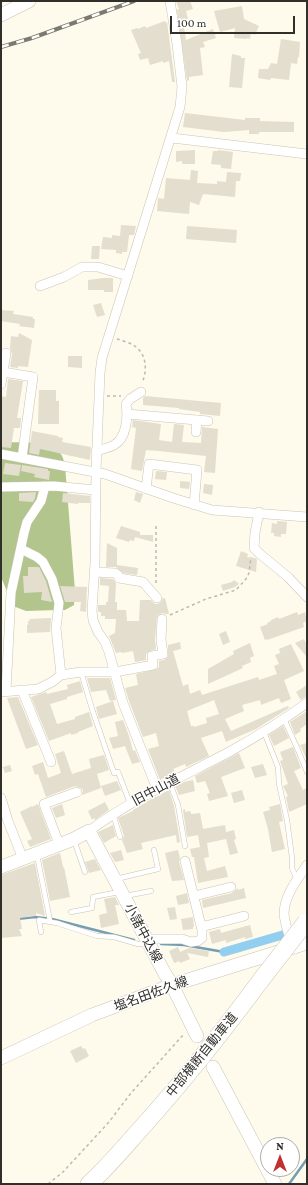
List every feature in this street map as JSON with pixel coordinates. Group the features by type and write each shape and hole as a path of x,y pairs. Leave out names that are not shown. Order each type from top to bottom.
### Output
{"highway":[{"name":"中部横断自動車道","path":"89,1184 105,1170 218,1038 306,921"},
{"path":"93,1184 105,1170"}],"main road":[{"path":"1,15 29,1"},
{"name":"旧中山道","path":"1,867 74,839 89,831"},
{"name":"小諸中込線","path":"89,831 195,1030"},
{"name":"塩名田佐久線","path":"1,1058 92,1015 172,985 307,942"},
{"path":"213,1067 272,1182"}],"street":[{"path":"157,789 124,703 105,642 98,632 94,620 93,601 96,451 102,358 172,138 180,107 182,87 170,1"},
{"path":"172,138 307,154"},
{"path":"40,286 64,277 82,267 98,268 128,276"},
{"path":"1,384 6,353"},
{"path":"3,372 33,377 22,458"},
{"path":"96,451 115,444 122,436 126,424 126,404 141,389"},
{"path":"127,414 208,421"},
{"path":"196,432 197,420"},
{"path":"1,454 96,471 212,510 259,512 307,517"},
{"path":"146,489 149,464 197,470 194,505"},
{"path":"44,486 41,501 28,522 11,593 4,692 38,689 52,682 61,675 81,672 115,672 153,665 152,656 163,654 160,640 162,618"},
{"path":"1,487 54,486 95,490"},
{"path":"259,512 254,548 288,577 307,597"},
{"path":"21,549 37,557 43,562 52,579 59,603 56,628 61,675"},
{"path":"94,572 115,573 119,578 143,582 157,598"},
{"path":"22,690 51,762"},
{"name":"旧中山道","path":"89,831 130,804 264,732 307,703"},
{"path":"59,844 44,804 77,792"},
{"path":"1,798 8,821 23,859"},
{"path":"148,942 182,940 192,942 198,941 202,938 202,927 185,861"},
{"path":"292,947 284,914 290,892 307,865"},
{"path":"194,896 231,887"},
{"path":"202,927 244,916"}],"lane":[{"path":"81,672 114,773 118,772 130,804"},
{"path":"284,719 307,772"},
{"path":"264,732 278,767 279,784 287,820 292,868 295,875 300,877"},
{"path":"170,782 178,805 184,846"},
{"path":"113,814 120,837"},
{"path":"74,839 84,872"},
{"path":"114,879 158,869 154,850"},
{"path":"37,854 50,921"},
{"path":"71,912 92,908 93,897 151,891"},
{"path":"41,932 39,920 50,921 97,936 114,936 138,944 148,942"}],"path":[{"path":"108,337 137,347 143,356 145,361 145,376 141,389"},
{"path":"99,396 119,397 124,395"},
{"path":"156,523 157,598"},
{"path":"162,618 206,599 236,590 246,579 249,573 250,558 254,548"},
{"path":"48,1184 63,1172 109,1122 131,1093 195,1030"}],"green space":[{"path":"1,442 40,444 54,449 63,457 65,465 75,591 74,605 65,610 26,611 13,606 1,577"}],"building":[{"path":"176,1 190,1 193,9 186,11 188,19 183,21 186,40 213,29 216,38 203,42 205,47 200,48 203,75 189,77 189,80 187,81 177,10 179,9"},
{"path":"242,6 244,19 259,26 255,35 251,33 250,39 234,38 235,28 220,32 214,11"},
{"path":"165,21 166,23 167,22 175,82 172,82 169,61 163,63 163,61 150,65 148,58 140,60 138,54 141,53 131,30 145,26 146,28"},
{"path":"281,39 300,42 297,64 291,63 289,80 271,78 270,80 258,78 259,69 268,69 271,63 277,64"},
{"path":"232,54 245,58 242,88 229,87"},
{"path":"185,113 245,120 245,118 260,118 260,121 294,122 294,132 259,132 259,134 249,134 249,130 224,132 183,127"},
{"path":"195,150 195,164 182,164 182,161 176,162 176,151"},
{"path":"218,150 233,152 231,169 221,168 221,165 211,164 213,151"},
{"path":"191,170 198,171 197,183 217,184 217,181 226,182 227,172 241,173 240,181 236,181 235,197 203,194 199,205 190,202 189,214 157,211 158,198 164,199 166,178 190,180"},
{"path":"121,225 136,226 134,235 129,235 127,252 122,252 122,254 116,253 116,250 101,249 103,237 112,238 112,235 120,236"},
{"path":"187,226 237,230 236,243 186,239"},
{"path":"92,246 100,246 99,259 91,259"},
{"path":"113,278 113,292 104,292 104,290 88,290 88,280"},
{"path":"101,303 105,315 97,317 93,305"},
{"path":"1,310 14,311 13,314 33,317 33,319 35,319 34,328 1,321"},
{"path":"19,333 32,340 28,367 10,367 12,354 10,348 11,336 18,337"},
{"path":"68,356 82,356 82,368 68,367"},
{"path":"8,379 23,381 17,418 21,418 20,428 14,428 11,448 1,447 1,396 6,397"},
{"path":"39,390 56,390 56,401 59,401 59,424 38,424"},
{"path":"145,396 221,403 220,416 200,414 200,412 179,408 143,405 143,398"},
{"path":"133,420 161,424 159,440 172,442 174,424 184,425 182,442 201,443 202,427 218,429 215,473 204,472 206,456 146,450 142,471 131,469 136,428 132,427"},
{"path":"32,431 58,436 63,438 62,442 91,447 90,460 40,449 39,455 29,453"},
{"path":"5,463 21,465 19,476 3,474"},
{"path":"22,465 48,469 48,471 50,471 49,480 34,477 35,474 21,471"},
{"path":"156,471 167,472 166,480 155,479"},
{"path":"180,481 190,482 189,489 180,488"},
{"path":"204,484 213,485 212,495 203,493"},
{"path":"36,492 33,502 19,501 19,493"},
{"path":"136,492 143,494 140,503 134,500"},
{"path":"63,493 90,496 90,503 78,504 62,502"},
{"path":"277,521 287,522 286,534 281,534 281,537 274,536 274,533 271,533 272,523 277,524"},
{"path":"121,526 140,532 140,535 153,535 153,542 135,537 134,541 130,540 129,542 116,538"},
{"path":"107,543 117,548 117,565 138,568 137,575 123,573 116,567 106,567"},
{"path":"241,551 248,554 247,557 257,559 256,572 236,566"},
{"path":"28,567 39,567 46,581 52,602 41,600 42,592 24,593 23,576 28,576"},
{"path":"100,578 113,579 116,583 115,602 117,602 117,610 126,610 127,621 139,621 140,600 151,600 155,604 158,604 163,598 165,598 169,614 162,613 157,616 155,640 156,649 146,654 146,660 135,662 133,651 116,653 109,636 115,633 116,619 105,619 105,616 101,616 101,612 98,612 98,605 106,605 106,602 108,602 109,586 100,585"},
{"path":"234,580 239,584 223,591 221,585"},
{"path":"60,586 87,587 86,612 80,611 81,602 65,602"},
{"path":"297,612 298,615 305,612 307,621 303,623 304,627 265,640 260,627 268,624 267,623 271,620 278,617 279,619"},
{"path":"51,618 50,632 27,633 28,621 30,621 29,619"},
{"path":"226,631 230,642 223,645 219,634"},
{"path":"304,639 307,645 307,657 295,643"},
{"path":"180,642 181,649 173,651 183,686 188,684 190,694 200,690 202,695 258,677 259,680 277,674 274,666 279,664 275,655 280,653 279,649 291,644 304,671 284,680 291,699 281,703 279,698 261,705 260,700 242,705 244,711 225,719 231,731 288,706 289,708 256,729 226,742 222,731 201,738 209,756 186,767 185,764 173,769 175,772 160,780 148,749 159,746 156,733 143,737 125,688 138,685 136,674 157,669 159,667 159,661 164,660 168,656 168,645","holes":["214,700 219,714 206,718 207,723 194,727 191,726 187,711"]},
{"path":"250,643 254,656 250,658 251,662 242,666 243,668 208,684 208,669 234,654 233,651"},
{"path":"87,678 110,678 116,700 110,701 106,690 91,692"},
{"path":"80,681 83,692 50,704 57,724 75,719 75,717 89,712 93,726 78,733 71,735 71,733 49,741 31,697 46,692 47,694 68,689 67,685"},
{"path":"307,685 307,696 301,700 296,692"},
{"path":"18,697 38,745 26,749 7,698"},
{"path":"113,701 117,714 99,719 96,707"},
{"path":"307,711 307,724 295,735 290,722"},
{"path":"123,720 133,751 135,750 140,762 132,764 125,746 113,749 109,738 118,736 115,722"},
{"path":"283,726 289,738 274,746 269,735"},
{"path":"307,743 307,758 306,758 300,745"},
{"path":"293,747 301,768 294,771 303,790 307,788 307,804 289,812 286,797 288,796 283,786 288,784 280,761 283,760 280,752"},
{"path":"64,751 72,774 91,768 89,759 104,755 109,770 97,774 101,788 82,795 83,790 75,786 46,797 38,774 35,775 32,766 43,762 48,778 61,773 55,754"},
{"path":"239,753 245,768 221,777 228,796 209,801 207,794 210,793 205,781 197,783 195,776"},
{"path":"263,764 267,775 255,778 251,767"},
{"path":"10,765 12,771 5,773 3,767"},
{"path":"193,780 195,791 179,795 175,786"},
{"path":"117,781 121,790 105,796 101,786"},
{"path":"169,790 174,806 180,842 177,843 176,835 141,843 143,849 127,853 122,840 124,836 118,818"},
{"path":"242,790 245,800 234,803 231,793"},
{"path":"105,802 109,810 95,820 94,818 92,820 88,811"},
{"path":"38,804 51,839 30,847 27,841 32,839 20,812"},
{"path":"62,804 65,815 56,818 52,808"},
{"path":"280,804 283,821 279,822 285,849 272,852 263,812 270,810 269,807"},
{"path":"185,809 185,812 190,811 191,814 200,813 203,829 225,825 226,832 234,830 236,839 234,840 238,853 230,855 226,839 207,843 209,857 204,858 207,871 225,866 228,877 198,883 194,857 192,857 190,849 200,847 198,835 187,837 183,810"},
{"path":"113,825 116,836 104,843 98,832"},
{"path":"121,850 124,860 115,862 110,853"},
{"path":"178,850 180,858 179,862 184,880 172,881 165,853"},
{"path":"60,853 62,868 64,867 70,897 50,901 42,860"},
{"path":"95,859 101,870 89,873 85,862"},
{"path":"35,863 45,916 36,913 36,916 20,918 22,929 19,929 22,936 1,938 1,875"},
{"path":"238,888 238,890 244,888 246,898 203,908 202,900 232,893"},
{"path":"187,893 189,903 178,905 176,896"},
{"path":"115,897 119,905 115,905 119,924 101,928 99,915 107,913 104,899"},
{"path":"175,907 177,919 170,920 167,908"},
{"path":"193,917 193,929 183,930 181,919"},
{"path":"250,925 253,937 245,939 245,937 226,943 226,940 212,944 209,932 220,929 221,933"},
{"path":"178,947 180,952 189,948 209,951 208,957 187,953 190,959 180,963 179,961 174,963 169,951"},
{"path":"81,1046 83,1049 85,1048 89,1056 76,1063 70,1051"}],"waterway":[{"path":"17,919 35,917 52,919 134,940"},
{"path":"224,952 286,934"},
{"path":"161,944 184,945 224,952"},
{"path":"289,1184 307,1159"}],"railway":[{"path":"1,47 32,38 134,1"}]}
